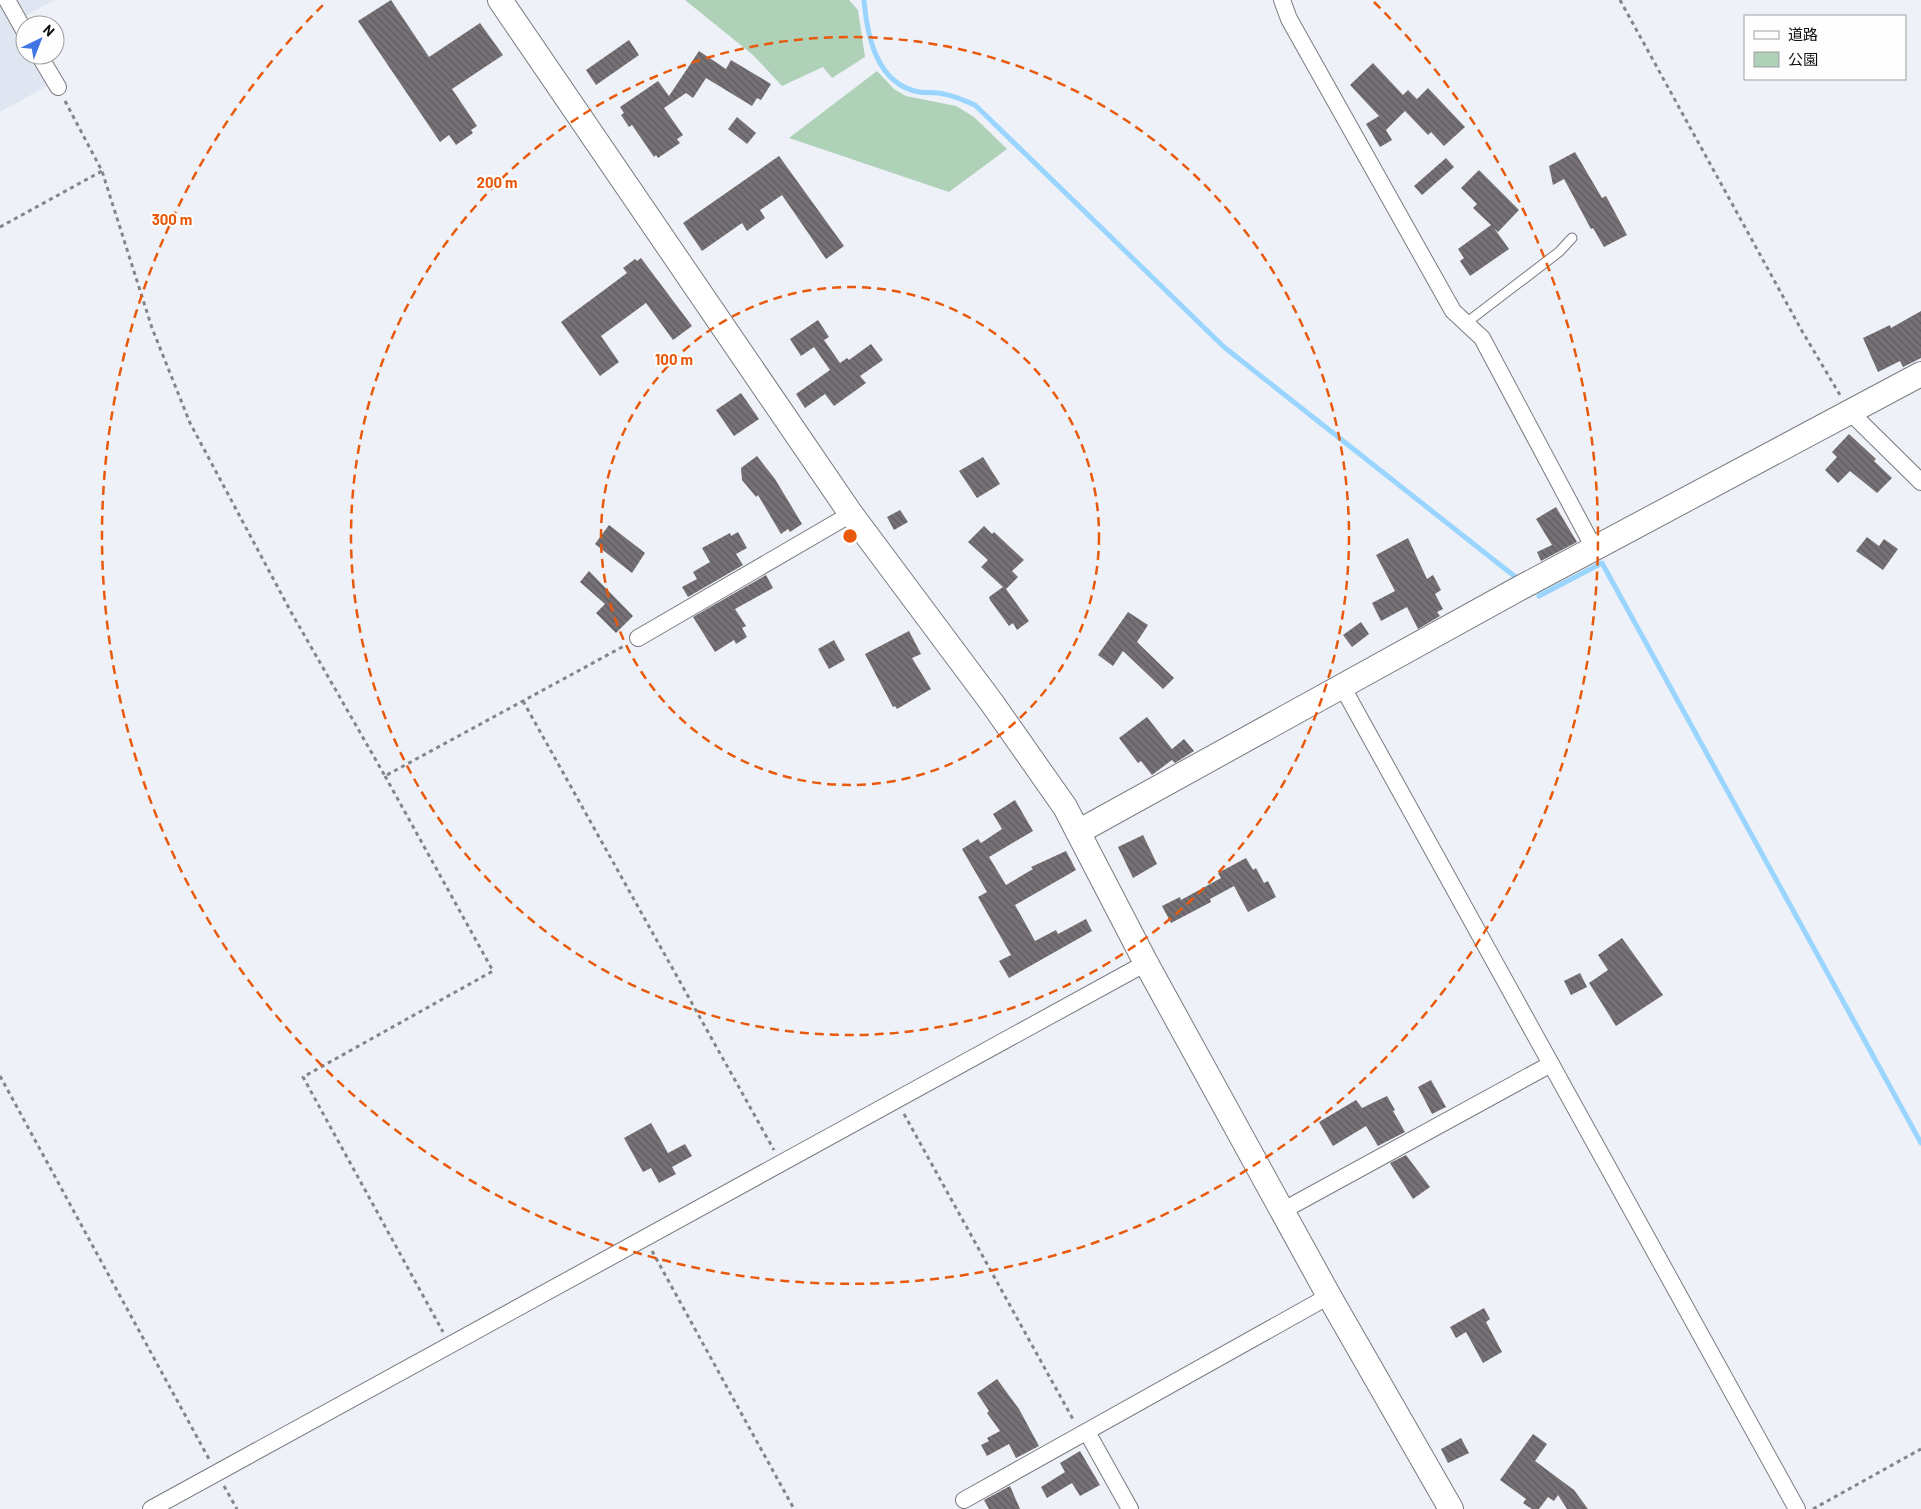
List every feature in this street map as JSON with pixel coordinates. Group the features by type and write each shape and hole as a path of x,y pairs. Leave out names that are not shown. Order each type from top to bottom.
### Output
{"street":[{"path":"7,0 15,15"},
{"path":"500,0 851,514 992,703 1065,807 1146,963 1282,1211 1451,1509"},
{"path":"1282,0 1289,19 1453,311 1482,338 1595,550"},
{"path":"45,65 58,87"},
{"path":"1078,832 1342,686 1921,374"},
{"path":"1851,413 1921,482"},
{"path":"638,638 851,514"},
{"path":"1342,686 1797,1509"},
{"path":"151,1509 896,1098 1146,963"},
{"path":"1282,1211 1552,1064"},
{"path":"964,1500 1329,1296"},
{"path":"1084,1434 1130,1509"}],"lane":[{"path":"1466,323 1560,252 1572,238"}],"path":[{"path":"1620,0 1802,331 1851,413"},
{"path":"58,87 102,171 152,328 190,423 291,612 385,776 493,971 303,1077 450,1344"},
{"path":"0,226 102,171"},
{"path":"385,776 638,638"},
{"path":"523,701 781,1162"},
{"path":"0,1076 237,1509"},
{"path":"896,1098 1084,1434"},
{"path":"644,1237 794,1509"},
{"path":"1813,1509 1921,1449"}],"shaded area":[{"path":"16,0 55,0 27,15 24,15"},
{"path":"0,4 15,30 15,65 35,65 47,86 0,112"}],"green space":[{"path":"685,0 849,0 858,10 865,57 832,78 823,67 782,86 753,55"},
{"path":"877,71 894,89 906,96 956,106 974,117 1007,149 949,192 789,138"}],"building":[{"path":"391,0 429,57 480,23 503,55 452,89 477,126 471,130 473,133 456,145 449,135 440,142 358,21"},
{"path":"629,40 639,55 596,85 586,70"},
{"path":"699,51 726,69 731,60 771,84 761,100 757,98 752,106 706,78 693,98 686,93 664,108 683,135 677,139 680,143 658,158 656,155 654,157 632,125 629,127 621,115 624,113 620,107 658,81 669,96"},
{"path":"1373,63 1403,95 1408,90 1417,99 1428,88 1465,127 1444,146 1431,132 1428,135 1405,111 1386,130 1392,140 1380,147 1366,124 1379,116 1350,85"},
{"path":"737,117 756,133 747,144 728,129"},
{"path":"1575,152 1602,198 1606,196 1627,235 1604,247 1593,228 1591,229 1564,179 1553,185 1549,166"},
{"path":"779,156 844,246 826,259 782,195 760,210 765,218 747,231 742,223 702,251 683,223"},
{"path":"1446,158 1454,167 1422,195 1414,186"},
{"path":"1479,170 1519,210 1498,232 1494,228 1509,249 1470,276 1460,261 1464,258 1458,249 1491,225 1473,208 1477,204 1461,188"},
{"path":"641,258 692,326 673,340 646,303 601,336 619,362 600,376 561,322 627,273 623,268 635,259 637,261"},
{"path":"1921,311 1921,358 1903,367 1900,361 1878,372 1863,338 1890,325 1891,328"},
{"path":"818,320 829,337 824,340 840,363 847,358 849,360 871,344 883,360 860,376 866,383 834,406 825,394 805,408 796,394 830,370 814,347 801,356 790,339"},
{"path":"741,393 759,419 734,436 716,410"},
{"path":"1849,434 1876,459 1874,461 1892,478 1877,493 1850,471 1838,483 1825,470 1837,457 1832,452"},
{"path":"757,456 775,479 802,524 790,532 788,529 781,534 758,495 756,497 742,480 741,468"},
{"path":"983,457 1000,484 977,498 959,471"},
{"path":"1556,507 1577,542 1541,561 1537,552 1552,545 1536,519"},
{"path":"900,510 908,522 894,530 887,517"},
{"path":"609,525 645,553 632,573 595,544"},
{"path":"984,526 992,534 994,532 1024,560 1012,571 1018,577 1006,589 1029,621 1017,630 1013,623 1009,626 990,600 989,597 1003,587 981,567 988,560 968,542"},
{"path":"738,532 747,548 736,554 743,565 688,597 682,587 697,579 693,572 710,562 702,548 730,533 731,536"},
{"path":"1867,537 1879,546 1884,539 1898,549 1883,570 1856,551"},
{"path":"1408,538 1427,579 1433,575 1441,590 1435,594 1443,609 1437,612 1440,616 1418,629 1407,607 1381,621 1372,603 1395,591 1376,555"},
{"path":"589,571 633,616 616,633 596,613 605,604 580,582"},
{"path":"766,575 773,588 735,609 746,626 742,628 747,637 736,644 734,640 715,652 693,617"},
{"path":"1128,612 1148,625 1137,642 1174,678 1163,689 1123,651 1113,666 1098,655"},
{"path":"1361,622 1369,634 1352,647 1343,635"},
{"path":"909,631 921,654 912,658 931,689 897,709 895,706 893,707 865,654"},
{"path":"834,640 845,660 829,669 818,649"},
{"path":"1147,717 1172,749 1184,739 1194,751 1175,763 1172,760 1152,775 1141,761 1138,763 1119,738"},
{"path":"1015,800 1033,831 989,857 1006,885 1033,869 1031,867 1066,851 1076,870 1015,905 1035,941 1056,930 1058,934 1086,919 1092,931 1009,978 999,961 1011,955 978,897 987,892 962,849 978,839 981,843 1002,829 993,814"},
{"path":"1143,835 1157,864 1133,878 1118,847"},
{"path":"1246,858 1253,870 1256,868 1264,883 1268,881 1276,897 1248,912 1234,886 1210,899 1211,902 1171,923 1162,906 1180,897 1181,900 1221,878 1218,873"},
{"path":"1622,938 1663,995 1616,1026 1589,983 1608,970 1598,955"},
{"path":"1580,973 1587,987 1571,995 1564,981"},
{"path":"1431,1080 1446,1107 1432,1114 1418,1087"},
{"path":"1387,1096 1405,1132 1378,1146 1366,1126 1333,1146 1319,1122 1356,1100 1362,1108"},
{"path":"651,1123 668,1153 685,1144 692,1156 672,1167 676,1174 659,1183 651,1168 643,1172 624,1138"},
{"path":"1406,1155 1430,1187 1413,1199 1390,1163"},
{"path":"1484,1308 1490,1319 1486,1322 1502,1352 1483,1363 1466,1332 1456,1338 1450,1327"},
{"path":"997,1379 1019,1409 1039,1446 1016,1458 1009,1444 987,1456 981,1445 989,1441 987,1438 1000,1431 987,1413 989,1411 977,1393"},
{"path":"1533,1434 1547,1444 1535,1461 1574,1490 1588,1509 1567,1509 1558,1495 1554,1501 1548,1497 1539,1509 1532,1509 1523,1503 1526,1499 1500,1480"},
{"path":"1461,1438 1469,1453 1448,1463 1441,1449"},
{"path":"1080,1451 1100,1485 1080,1496 1072,1483 1047,1498 1041,1487 1065,1472 1060,1463"},
{"path":"1010,1486 1020,1509 989,1509 984,1500"}],"waterway":[{"path":"864,0 865,14 876,56 883,69 893,79 904,87 919,92 948,95 975,105 1224,347 1518,579"},
{"path":"1539,596 1602,563 1921,1143"}]}
